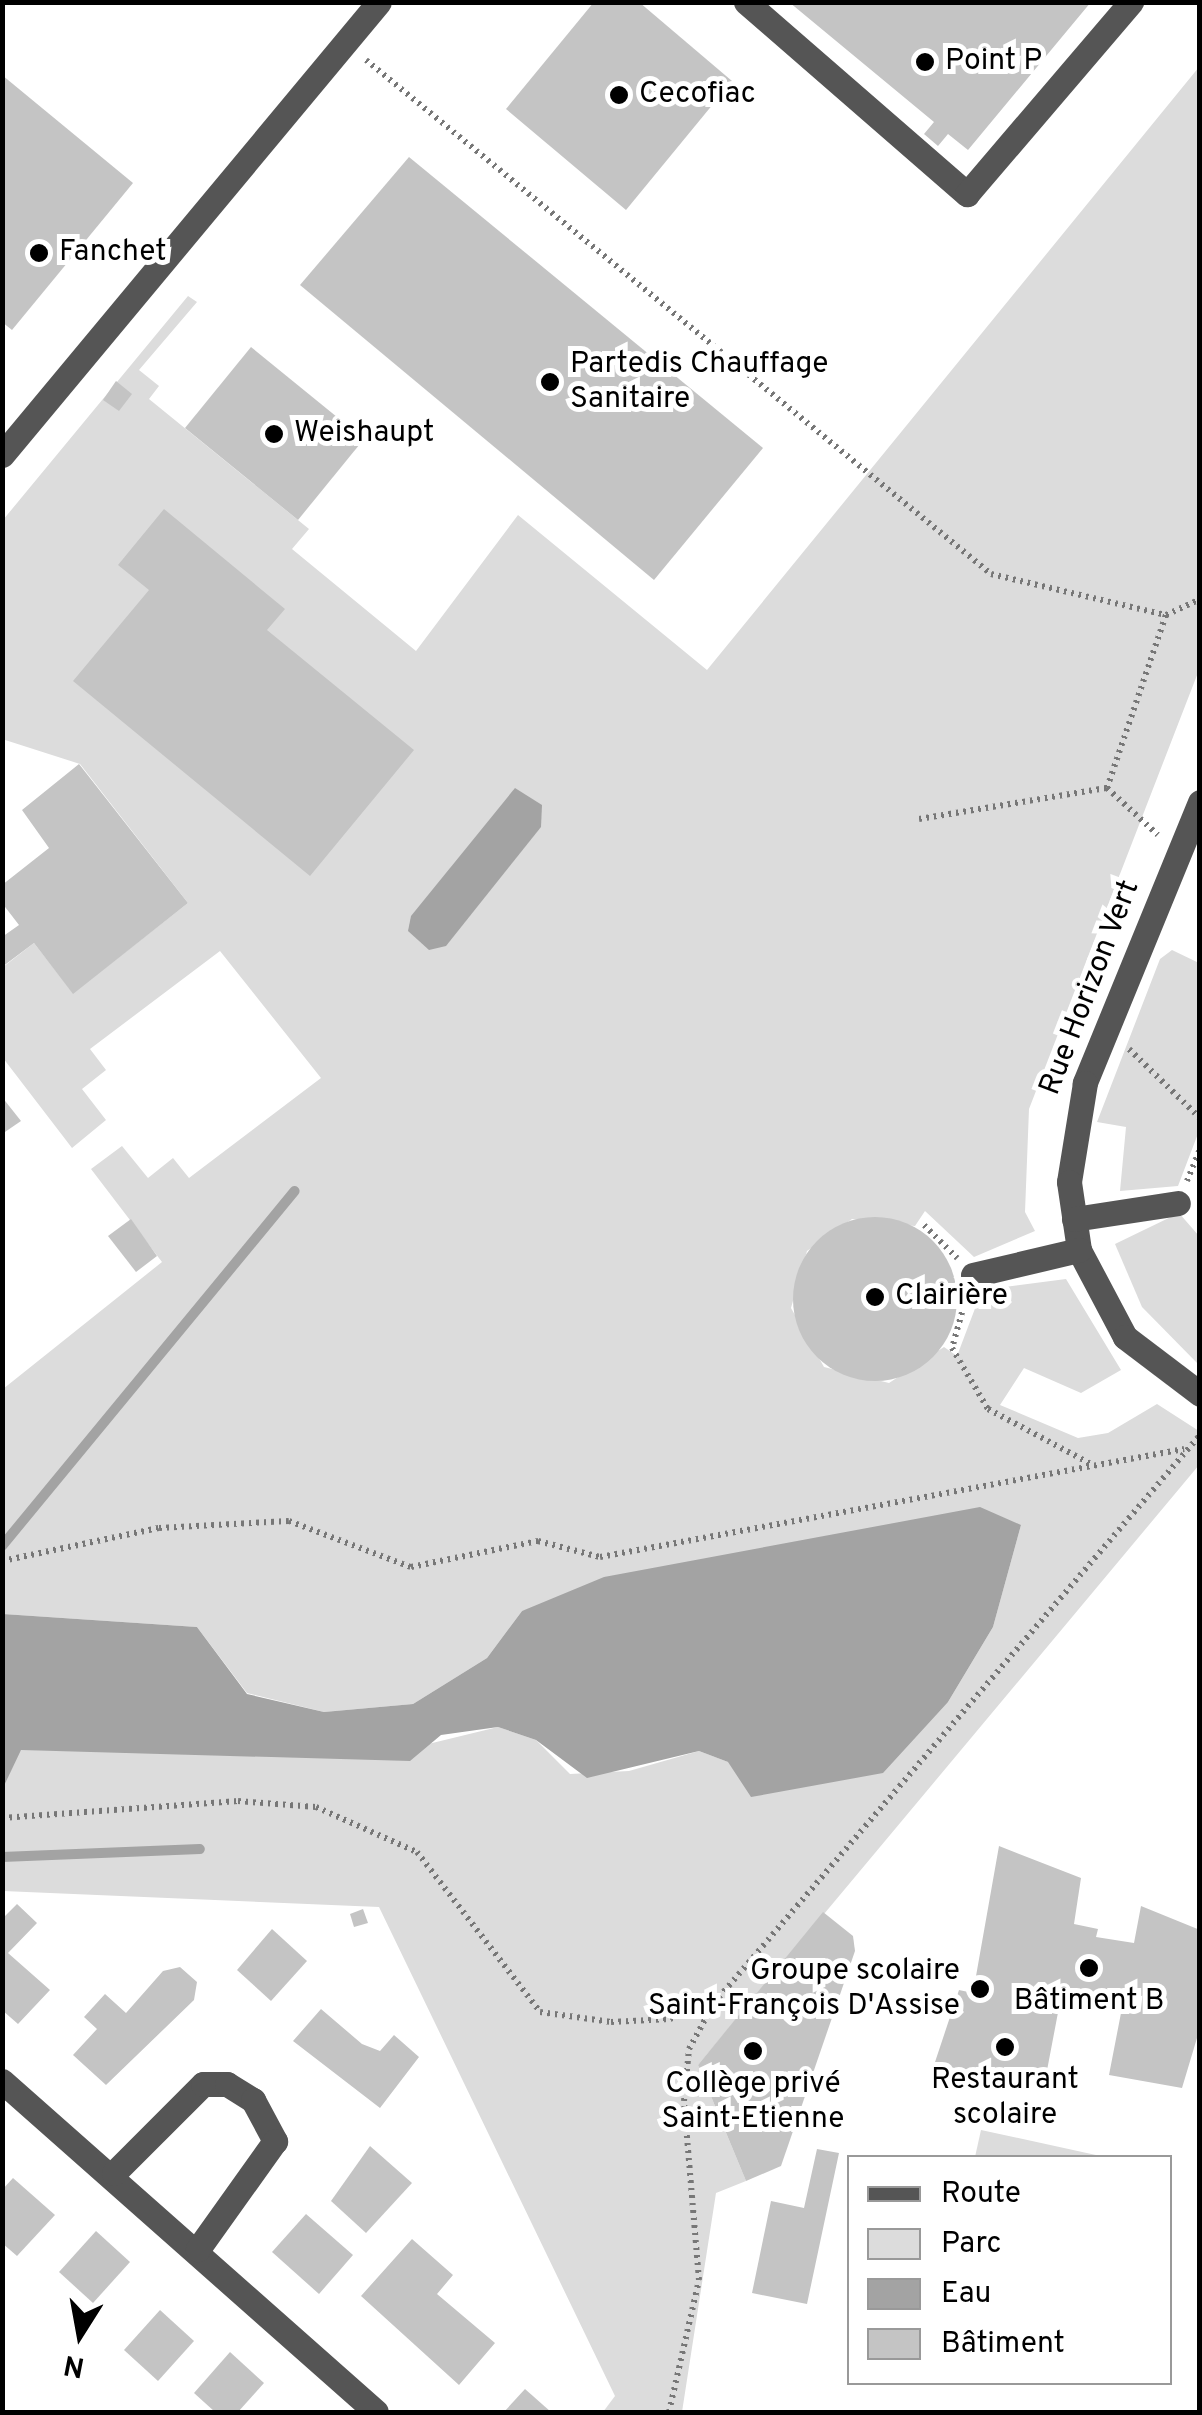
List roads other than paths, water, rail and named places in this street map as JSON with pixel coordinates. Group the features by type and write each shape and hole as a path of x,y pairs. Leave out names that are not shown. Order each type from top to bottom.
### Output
{"street":[{"path":"2,455 379,2"},
{"path":"746,2 967,194 1130,2"},
{"name":"Rue Horizon Vert","path":"1200,802 1106,1028 1072,1131 1074,1218 1079,1250 1126,1337 1200,1394"},
{"path":"1074,1218 1178,1203"},
{"path":"973,1275 1079,1250"},
{"path":"2,2081 114,2173 376,2412"},
{"path":"114,2173 203,2084 227,2084 253,2100 274,2141 198,2249"}],"water":[{"path":"515,788 542,805 541,827 446,946 429,950 408,931 411,916"},
{"path":"980,1507 1021,1525 993,1627 948,1702 883,1773 751,1797 728,1762 699,1751 587,1778 536,1740 498,1727 441,1735 410,1761 21,1750 3,1788 3,1614 197,1627 247,1694 324,1712 413,1704 487,1658 522,1611 604,1577"}],"waterway":[{"path":"2,1546 295,1191"},
{"path":"2,1857 200,1849"}],"place":[{"name":"Point P","path":"925,62"},
{"name":"Cecofiac","path":"619,95"},
{"name":"Fanchet","path":"39,253"},
{"name":"Partedis Chauffage Sanitaire","path":"550,382"},
{"name":"Weishaupt","path":"274,434"},
{"name":"Clairière","path":"875,1297"},
{"name":"Bâtiment B","path":"1089,1968"},
{"name":"Groupe scolaire Saint-François D'Assise","path":"980,1989"},
{"name":"Restaurant scolaire","path":"1005,2047"},
{"name":"Collège privé Saint-Etienne","path":"753,2051"}]}
